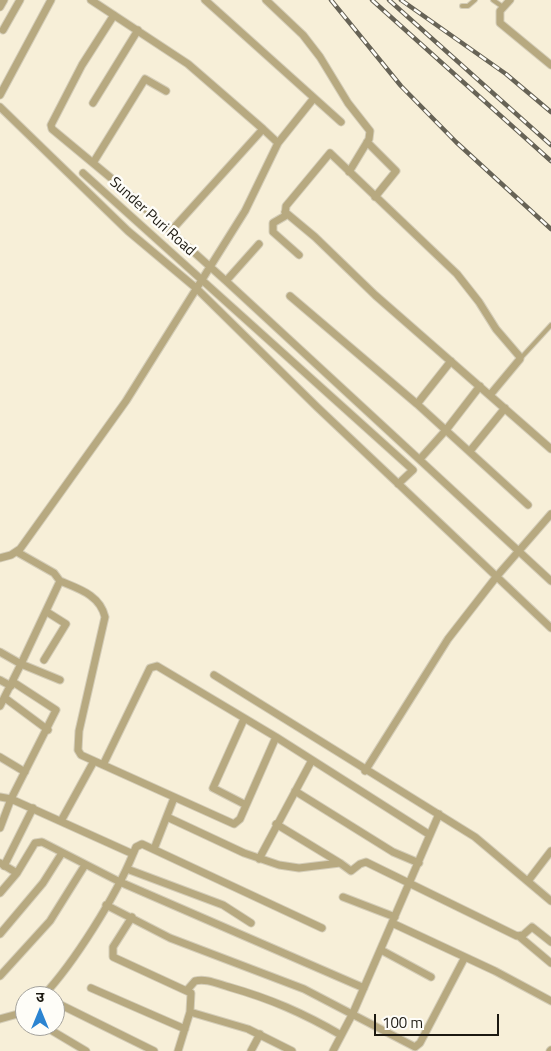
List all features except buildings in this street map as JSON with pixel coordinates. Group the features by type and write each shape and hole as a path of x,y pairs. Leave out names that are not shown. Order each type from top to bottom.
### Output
{"street":[{"path":"0,7 4,0"},
{"path":"3,30 20,0"},
{"path":"0,95 50,0"},
{"path":"91,0 204,76 278,144"},
{"path":"205,0 342,122"},
{"path":"266,0 303,35 320,57 348,103 370,131 367,142 349,172"},
{"path":"510,0 498,17 500,23 551,65"},
{"path":"114,15 82,65 51,125 52,129 94,163 226,281 551,581"},
{"path":"93,104 138,30"},
{"path":"94,163 145,79 166,91"},
{"path":"0,558 17,552 126,401 245,211 278,144 314,98"},
{"path":"0,107 128,230 196,288 398,484 551,628"},
{"path":"170,232 263,129"},
{"path":"367,142 396,171 375,197"},
{"path":"299,255 274,232 273,223 284,216 286,206 330,153 457,274 520,359 490,395"},
{"name":"Sunder Puri Road","path":"83,173 413,470"},
{"path":"285,212 551,449"},
{"path":"226,281 259,244"},
{"path":"290,296 417,404 528,505"},
{"path":"417,404 451,361"},
{"path":"398,484 413,470 480,386"},
{"path":"470,452 505,408"},
{"path":"365,771 448,638 497,576 551,514"},
{"path":"17,552 54,573 60,581 86,592 96,599 103,609 105,617 77,742 81,755 234,824 240,819 276,737"},
{"path":"48,730 2,703 47,612 60,581"},
{"path":"44,660 66,624 47,612"},
{"path":"0,652 21,664 60,680"},
{"path":"103,765 150,668 153,666 200,691 276,737 430,835"},
{"path":"214,675 365,771 475,837 551,900"},
{"path":"0,680 12,684 56,710 48,730 11,799 0,828"},
{"path":"244,719 213,788 246,805"},
{"path":"0,756 25,772"},
{"path":"259,859 276,824 312,760"},
{"path":"61,821 94,762"},
{"path":"295,791 386,848 419,863"},
{"path":"0,797 11,799 33,808 132,854"},
{"path":"154,849 174,798"},
{"path":"17,873 2,864 33,808"},
{"path":"333,1051 353,1013 439,814"},
{"path":"167,816 259,859 298,868 340,863"},
{"path":"276,824 351,871 366,862 409,885 520,936 551,964"},
{"path":"0,892 17,873 38,841 120,882 364,988"},
{"path":"52,986 106,905 139,844 154,849 322,928"},
{"path":"528,881 551,851"},
{"path":"0,934 43,883 62,853"},
{"path":"0,976 50,921 85,865"},
{"path":"127,868 223,905 251,923"},
{"path":"343,897 394,920 551,1001"},
{"path":"106,905 132,916 170,938 304,989 353,1013 411,1046 418,1046 465,957"},
{"path":"132,916 113,947 113,957 188,989 192,998 190,1012 179,1051"},
{"path":"520,936 532,927 551,942"},
{"path":"381,950 431,977"},
{"path":"188,989 195,981 206,980 265,997 304,1014 341,1035"},
{"path":"90,988 185,1029"},
{"path":"65,1007 154,1051"},
{"path":"190,1012 232,1023 260,1034 292,1051"},
{"path":"0,1018 15,1015"},
{"path":"251,1051 260,1034"},
{"path":"61,1036 86,1051"}],"lane":[{"path":"462,6 468,6 475,0"},
{"path":"493,0 504,7"},
{"path":"520,359 551,325"}],"railway":[{"path":"331,0 401,86 456,142 551,229"},
{"path":"372,0 551,161"},
{"path":"389,0 551,145"},
{"path":"401,0 506,74 551,112"}]}
